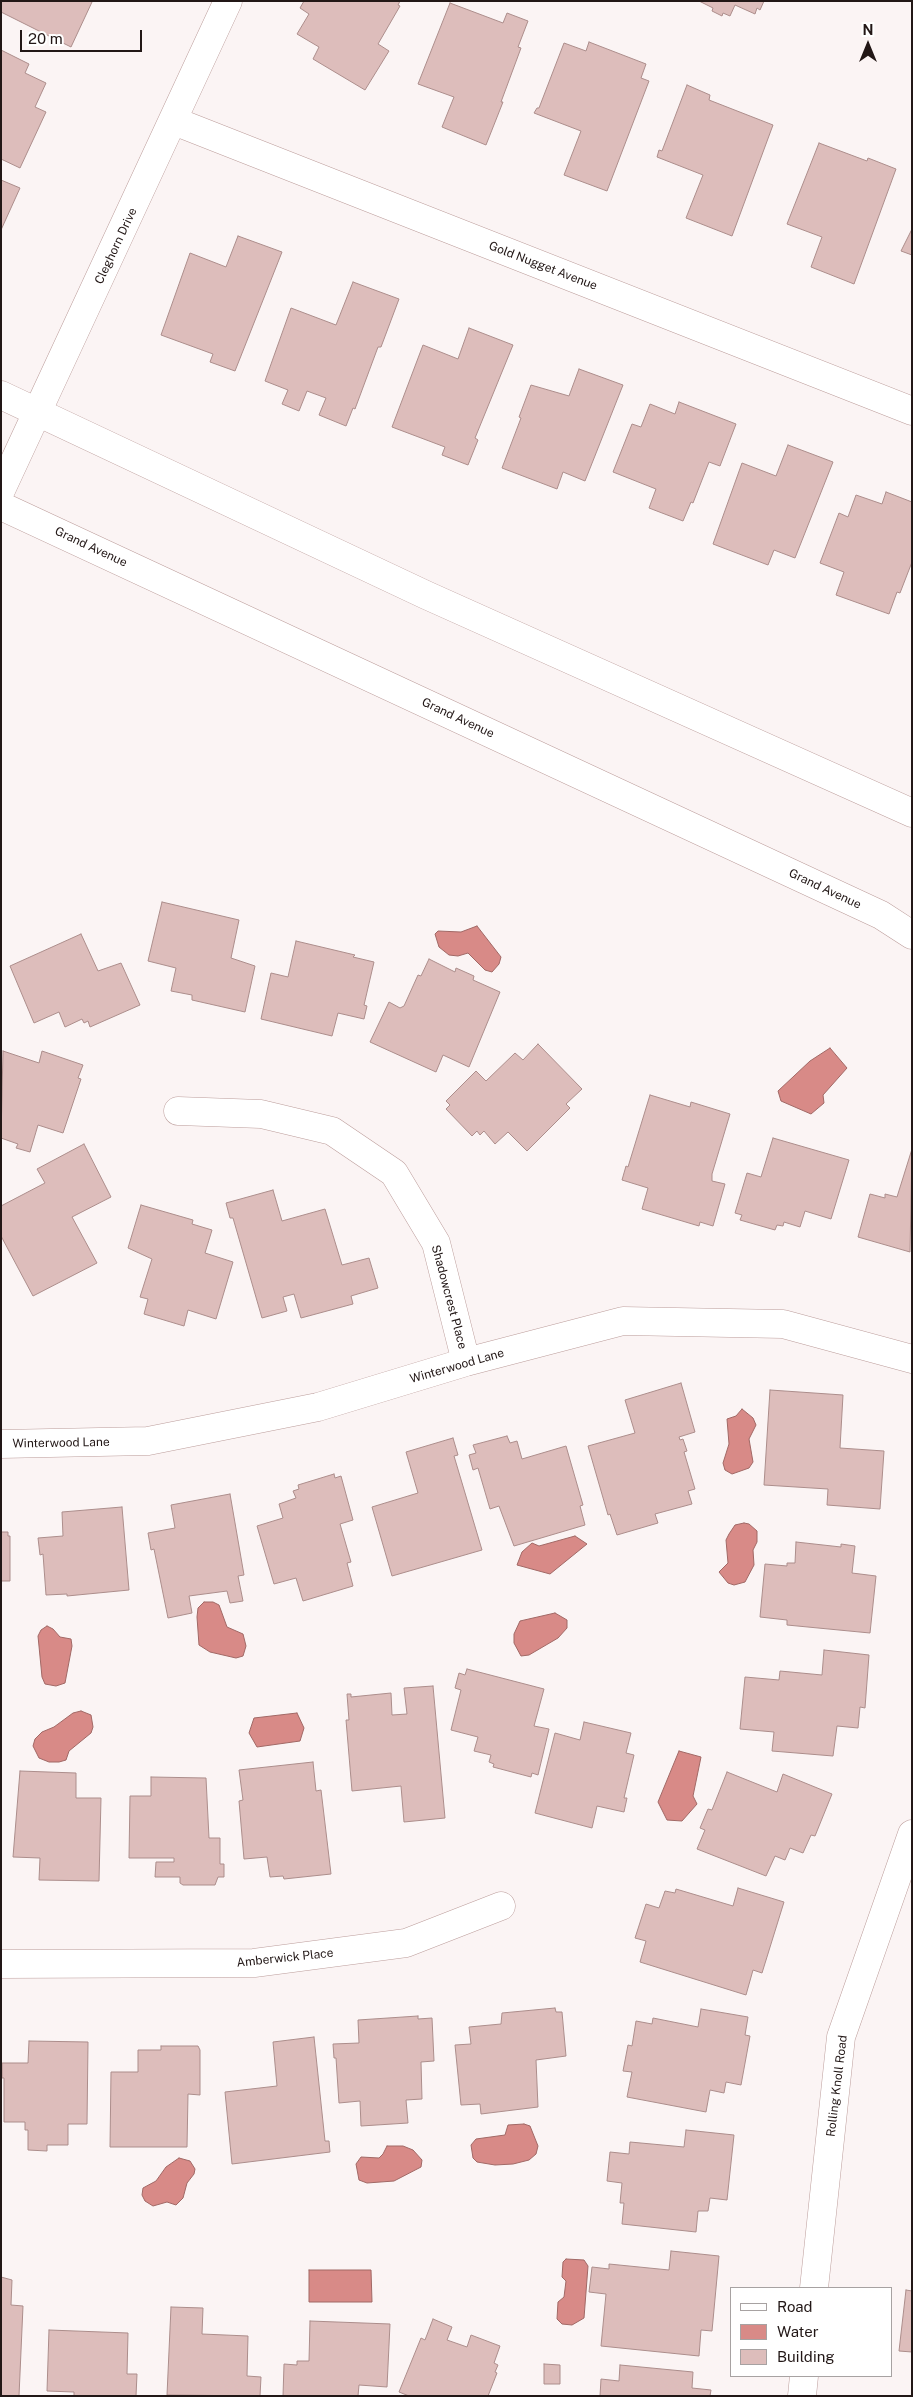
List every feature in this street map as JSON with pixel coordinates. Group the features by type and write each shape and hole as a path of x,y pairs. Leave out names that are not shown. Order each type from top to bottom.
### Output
{"street":[{"name":"Cleghorn Drive","path":"1,490 174,121 228,1"},
{"name":"Gold Nugget Avenue","path":"174,121 912,411"},
{"path":"1,394 426,595 912,813"},
{"name":"Grand Avenue","path":"1,506 881,915 912,935"},
{"name":"Shadowcrest Place","path":"178,1111 261,1114 332,1131 394,1173 436,1243 466,1362"},
{"name":"Winterwood Lane","path":"1,1444 148,1441 318,1407 466,1362 623,1322 783,1324 912,1359"},
{"name":"Rolling Knoll Road","path":"814,2287 841,2038 912,1834"},
{"name":"Amberwick Place","path":"1,1964 254,1963 406,1943 501,1906"},
{"path":"802,2396 804,2377"}],"water":[{"path":"477,926 501,957 499,964 492,972 485,970 468,953 458,956 449,955 439,947 435,934 438,931 461,932"},
{"path":"830,1048 847,1068 823,1095 824,1103 811,1114 781,1101 778,1091 810,1061"},
{"path":"742,1409 753,1418 756,1425 749,1439 753,1462 749,1468 732,1474 725,1470 723,1463 729,1444 727,1419 736,1416"},
{"path":"749,1524 757,1531 757,1542 753,1550 754,1565 745,1582 734,1585 728,1583 719,1572 728,1563 726,1540 729,1534 735,1525"},
{"path":"575,1536 587,1544 550,1574 517,1565 522,1552 532,1543 539,1546"},
{"path":"204,1602 213,1602 219,1605 227,1627 243,1634 246,1646 243,1656 236,1658 210,1652 199,1645 198,1608"},
{"path":"555,1613 567,1620 567,1628 558,1638 529,1655 521,1656 514,1643 514,1634 520,1621"},
{"path":"47,1626 53,1629 60,1637 71,1639 72,1646 65,1683 56,1686 45,1684 42,1677 38,1636 41,1630"},
{"path":"81,1711 91,1715 93,1727 91,1733 69,1751 66,1760 49,1762 39,1758 33,1746 35,1739 42,1732 54,1727 73,1713"},
{"path":"297,1713 304,1728 300,1741 257,1747 249,1733 254,1718"},
{"path":"679,1751 701,1757 693,1796 697,1804 682,1821 667,1820 658,1802"},
{"path":"524,2124 530,2126 538,2146 536,2154 529,2160 513,2164 495,2165 477,2162 473,2158 471,2145 476,2139 505,2135 508,2125"},
{"path":"387,2146 403,2146 413,2150 422,2160 421,2167 394,2181 367,2183 359,2180 356,2164 361,2157 379,2158"},
{"path":"179,2158 190,2161 195,2169 194,2174 187,2183 183,2198 176,2205 167,2202 153,2206 145,2201 142,2195 143,2188 156,2181 166,2167"},
{"path":"566,2259 584,2260 588,2266 584,2318 572,2325 562,2324 557,2319 558,2302 564,2297 566,2281 562,2277 563,2262"},
{"path":"309,2270 371,2270 372,2302 309,2302"}],"building":[{"path":"1,1 92,2 71,47 1,12"},
{"path":"304,1 400,1 398,5 400,6 378,44 389,51 365,90 313,59 319,47 297,34 309,14 300,8"},
{"path":"699,1 764,1 760,10 757,8 755,14 735,5 730,16 723,13 722,16 712,11 713,8"},
{"path":"450,3 503,23 507,13 528,21 518,47 521,48 501,102 503,102 486,145 442,127 454,97 418,84"},
{"path":"589,42 646,64 641,78 649,81 607,191 564,175 581,131 534,113 539,108 564,43 586,51"},
{"path":"1,50 29,64 25,73 46,83 35,107 46,112 20,168 1,159"},
{"path":"687,85 710,95 709,100 773,125 732,236 686,218 703,175 657,157 659,150 662,151"},
{"path":"819,143 867,161 868,158 896,169 854,284 811,267 822,237 787,224"},
{"path":"1,180 20,188 1,230"},
{"path":"912,229 912,255 901,251"},
{"path":"238,236 282,252 235,371 210,362 213,354 161,335 190,253 226,267"},
{"path":"353,282 399,299 381,347 378,347 355,409 353,408 346,426 319,415 326,398 307,391 299,411 282,404 288,390 265,381 291,308 336,325"},
{"path":"469,328 513,345 475,438 478,440 468,465 442,455 445,447 392,427 423,345 458,359"},
{"path":"579,369 623,385 585,481 563,472 557,489 502,468 531,385 569,396"},
{"path":"679,402 736,424 720,466 709,462 693,503 691,502 683,521 649,508 656,489 613,472 632,424 641,427 650,404 675,414"},
{"path":"788,445 833,462 795,558 774,550 768,565 713,544 742,463 776,476"},
{"path":"886,492 912,502 912,562 900,593 897,592 889,614 836,595 844,572 820,563 839,513 848,517 856,495 882,504"},
{"path":"162,902 239,920 231,958 255,966 245,1012 192,1000 192,995 171,991 176,968 148,961"},
{"path":"81,934 98,971 121,963 140,1005 90,1027 88,1021 84,1023 82,1019 65,1027 59,1012 34,1023 10,966"},
{"path":"296,941 355,955 353,957 374,962 364,1005 367,1006 364,1019 338,1013 332,1036 261,1019 271,973 288,977"},
{"path":"429,959 455,972 456,968 474,976 473,980 500,992 469,1067 443,1055 436,1072 370,1042 389,1002 400,1008 404,1006 418,975 421,976"},
{"path":"538,1044 582,1089 566,1104 570,1108 527,1151 508,1132 495,1144 484,1131 480,1135 477,1131 472,1136 446,1109 450,1105 446,1101 476,1071 486,1081 515,1053 523,1060"},
{"path":"3,1051 39,1063 42,1051 83,1065 78,1078 81,1079 63,1133 38,1125 30,1152 16,1148 18,1144 1,1138"},
{"path":"650,1095 690,1107 691,1102 730,1114 712,1174 712,1181 725,1184 713,1226 700,1222 699,1226 642,1209 648,1188 622,1180 626,1166 628,1167"},
{"path":"773,1138 849,1160 831,1219 805,1211 800,1227 784,1222 783,1226 777,1225 775,1230 740,1220 742,1215 735,1213 747,1173 761,1177"},
{"path":"84,1144 111,1197 72,1217 97,1263 33,1296 1,1236 1,1206 45,1183 37,1169"},
{"path":"912,1149 910,1252 858,1237 870,1194 885,1198 885,1194 897,1197"},
{"path":"273,1190 282,1221 325,1209 342,1265 369,1258 378,1288 351,1296 353,1304 301,1318 294,1294 283,1297 287,1311 262,1318 233,1218 230,1218 226,1203"},
{"path":"141,1205 193,1220 192,1224 212,1230 205,1253 233,1262 216,1319 188,1310 184,1326 144,1314 148,1299 140,1297 152,1259 128,1248"},
{"path":"681,1383 695,1432 679,1437 680,1440 683,1439 687,1451 684,1452 695,1489 688,1491 692,1504 655,1514 658,1523 617,1535 610,1514 608,1515 588,1446 635,1433 625,1400"},
{"path":"770,1390 843,1395 840,1448 884,1451 880,1509 827,1505 828,1489 764,1485"},
{"path":"507,1436 510,1443 517,1441 522,1459 566,1446 583,1505 580,1506 585,1525 514,1546 499,1506 490,1509 478,1468 473,1470 469,1455 476,1453 473,1445"},
{"path":"453,1438 458,1455 454,1456 482,1550 392,1576 372,1507 418,1493 406,1452"},
{"path":"334,1474 335,1478 341,1476 353,1520 340,1524 351,1562 347,1563 353,1586 303,1601 296,1578 274,1584 257,1526 283,1518 279,1504 296,1498 293,1491 299,1489 298,1485"},
{"path":"230,1494 244,1575 238,1576 243,1601 230,1603 227,1591 189,1596 192,1613 168,1618 154,1549 151,1550 148,1533 175,1528 171,1505"},
{"path":"122,1507 129,1590 67,1596 67,1594 46,1595 43,1554 40,1555 38,1538 63,1536 62,1512"},
{"path":"1,1532 8,1532 8,1536 10,1536 10,1581 1,1581"},
{"path":"796,1542 841,1547 841,1544 855,1546 852,1573 876,1576 870,1633 787,1625 787,1620 760,1617 765,1564 787,1566 787,1563 795,1563"},
{"path":"824,1650 869,1655 865,1708 860,1707 858,1728 837,1726 833,1756 772,1751 774,1732 740,1729 745,1677 779,1680 780,1671 822,1675"},
{"path":"467,1669 544,1689 534,1726 549,1729 538,1775 532,1773 531,1777 493,1767 494,1764 489,1762 491,1755 474,1751 478,1737 451,1730 461,1690 455,1688 459,1673 465,1675"},
{"path":"433,1686 445,1818 404,1822 401,1786 352,1791 346,1720 349,1720 347,1694 351,1694 351,1697 391,1693 392,1715 407,1714 404,1688"},
{"path":"584,1722 631,1733 626,1753 634,1755 624,1798 627,1798 624,1812 597,1806 592,1828 535,1813 555,1733 580,1740"},
{"path":"313,1762 316,1791 321,1790 331,1874 284,1879 283,1876 270,1877 267,1857 244,1859 239,1801 243,1800 239,1770"},
{"path":"20,1771 76,1773 76,1798 101,1798 99,1881 39,1880 40,1858 13,1857"},
{"path":"727,1772 777,1792 783,1774 832,1794 815,1836 811,1835 803,1853 790,1848 785,1860 775,1856 766,1876 697,1849 705,1830 700,1828 708,1809 712,1810"},
{"path":"151,1777 206,1778 209,1838 220,1838 220,1864 224,1864 224,1877 218,1877 215,1885 183,1885 180,1883 180,1877 155,1877 156,1862 174,1862 174,1858 129,1858 130,1796 151,1796"},
{"path":"738,1888 784,1902 762,1973 753,1970 746,1995 640,1962 646,1941 635,1938 646,1904 659,1908 665,1891 675,1893 676,1889 733,1906"},
{"path":"555,2008 556,2012 562,2012 566,2056 536,2060 538,2107 481,2114 480,2104 461,2105 455,2045 471,2044 469,2027 501,2024 502,2013"},
{"path":"701,2009 748,2017 745,2035 750,2036 741,2085 726,2082 724,2093 710,2090 706,2112 627,2097 632,2072 623,2071 628,2045 632,2046 636,2021 652,2024 653,2018 698,2027"},
{"path":"418,2016 418,2019 432,2018 434,2061 421,2062 422,2099 406,2100 408,2123 361,2126 360,2101 339,2103 336,2058 334,2058 333,2044 359,2043 358,2020"},
{"path":"314,2037 325,2141 329,2141 330,2152 232,2164 225,2092 277,2086 273,2042"},
{"path":"29,2041 88,2042 87,2124 68,2124 68,2145 47,2145 47,2151 28,2150 28,2130 25,2130 25,2122 4,2122 2,2063 28,2063"},
{"path":"161,2046 198,2046 200,2050 200,2095 188,2094 187,2147 110,2147 111,2072 138,2072 138,2050 161,2050"},
{"path":"686,2130 734,2135 727,2200 710,2198 708,2211 698,2211 696,2232 622,2224 624,2203 620,2203 622,2183 607,2181 610,2152 629,2154 630,2142 684,2147"},
{"path":"671,2251 719,2256 712,2331 701,2330 699,2356 601,2346 606,2294 589,2292 592,2267 609,2269 609,2264 669,2270"},
{"path":"1,2277 12,2280 11,2305 23,2306 19,2396 1,2396"},
{"path":"906,2290 912,2291 912,2352 899,2351"},
{"path":"171,2307 203,2308 202,2334 248,2336 247,2376 261,2377 260,2396 167,2395"},
{"path":"433,2319 452,2327 447,2340 467,2347 471,2335 500,2346 494,2363 498,2365 495,2372 497,2373 488,2396 409,2396 399,2392 421,2338 425,2340"},
{"path":"310,2321 390,2324 387,2387 359,2385 358,2396 283,2396 284,2364 297,2365 297,2361 309,2361"},
{"path":"49,2330 128,2333 127,2374 137,2374 136,2396 74,2396 74,2392 47,2391"},
{"path":"544,2364 560,2365 560,2384 544,2384"},
{"path":"620,2365 693,2372 692,2388 711,2390 710,2396 600,2396 601,2379 619,2381"}]}
